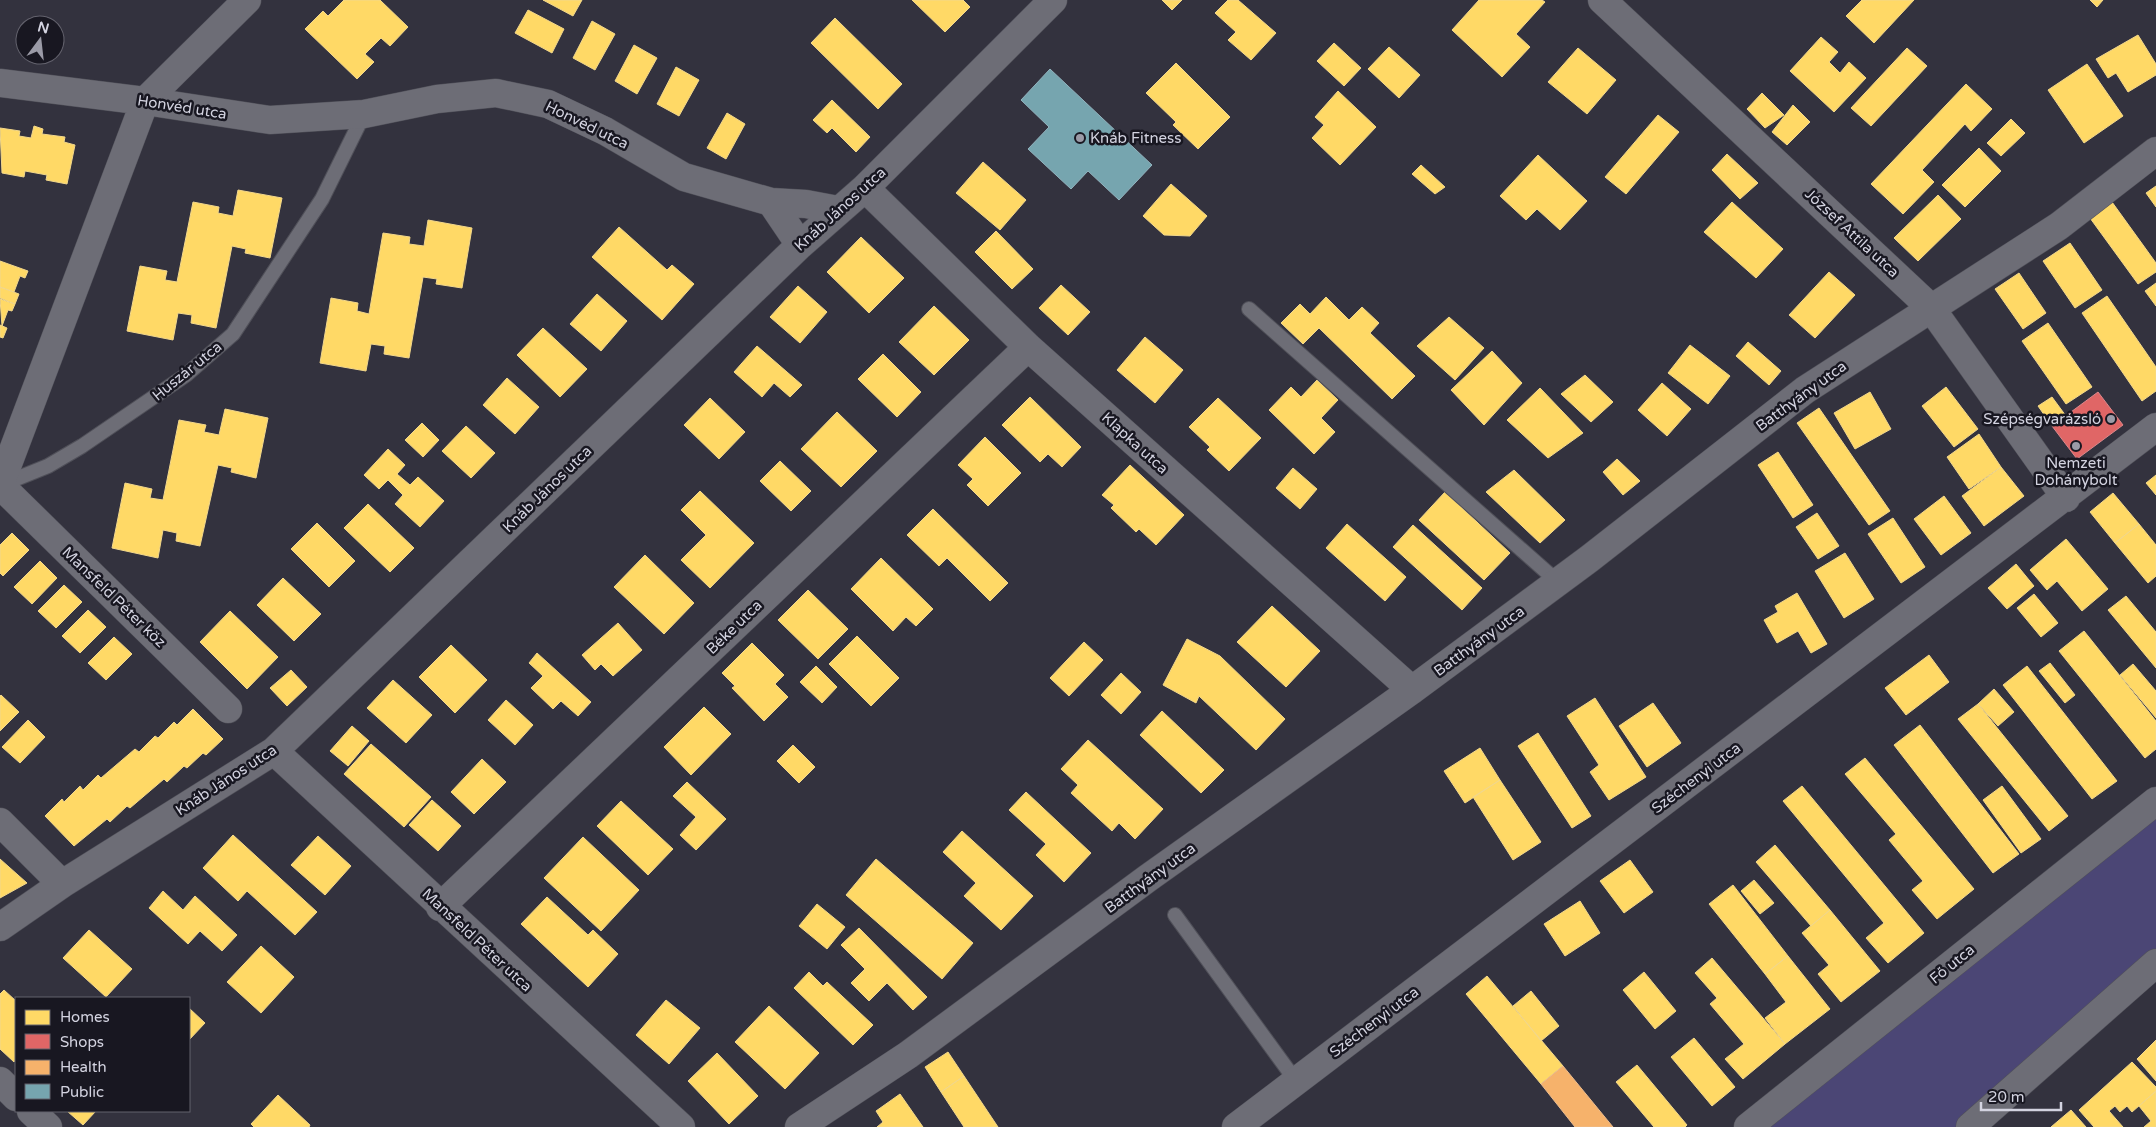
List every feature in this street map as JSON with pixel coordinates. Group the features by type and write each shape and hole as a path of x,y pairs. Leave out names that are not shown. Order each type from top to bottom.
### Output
{"street":[{"path":"0,485 145,100 247,0"},
{"name":"Knáb János utca","path":"0,927 62,884 274,751 800,245 865,188 1053,0"},
{"name":"József Attila utca","path":"1602,0 1931,308 2066,498"},
{"name":"Honvéd utca","path":"0,83 145,100 270,120 364,114 437,99 496,93 548,104 605,131 684,177 771,202 806,204 838,210"},
{"name":"Batthyány utca","path":"799,1127 908,1055 1148,878 1412,690 1558,582 1805,390 2059,226 2156,151"},
{"name":"Klapka utca","path":"865,188 1028,347 1412,690"},
{"path":"771,202 800,245"},
{"name":"Béke utca","path":"440,907 1028,347"},
{"name":"Széchenyi utca","path":"1236,1127 2066,498 2156,427"},
{"name":"Mansfeld Péter köz","path":"0,485 228,709"},
{"name":"Mansfeld Péter utca","path":"274,751 440,907 681,1127"},
{"name":"Fő utca","path":"1748,1127 2156,801"},
{"path":"0,822 62,884"},
{"path":"1970,1127 2156,963"},
{"path":"0,1082 15,1096"},
{"path":"32,1112 48,1127"}],"lane":[{"name":"Huszár utca","path":"0,485 48,466 82,446 186,374 233,334 322,199 364,114"},
{"path":"1249,309 1558,582"},
{"path":"1174,915 1296,1081"}],"shaded area":[{"path":"2156,801 2156,963 1970,1127 1748,1127"}],"building: Homes":[{"path":"344,0 380,0 408,27 390,46 381,38 365,54 374,62 357,79 305,29 323,11 328,16"},
{"path":"543,0 582,0 573,16"},
{"path":"912,0 963,0 970,7 945,32"},
{"path":"1162,0 1182,0 1172,10"},
{"path":"1228,0 1238,0 1276,33 1251,60 1228,40 1236,32 1215,13"},
{"path":"1479,0 1542,0 1545,2 1516,34 1530,47 1502,77 1452,30"},
{"path":"1862,0 1914,0 1874,43 1846,16"},
{"path":"2090,0 2103,0 2097,7"},
{"path":"528,10 564,29 552,53 515,33"},
{"path":"835,18 902,84 878,109 811,43"},
{"path":"592,21 615,34 595,70 573,58"},
{"path":"2138,35 2156,64 2156,75 2128,92 2116,73 2108,78 2096,59"},
{"path":"1821,37 1838,52 1829,62 1840,73 1849,62 1866,78 1834,112 1790,71"},
{"path":"1334,43 1361,68 1344,86 1317,61"},
{"path":"634,45 657,58 637,94 615,81"},
{"path":"1389,47 1420,75 1399,98 1368,69"},
{"path":"1578,48 1616,80 1587,114 1548,82"},
{"path":"1907,48 1927,66 1871,126 1851,108"},
{"path":"1176,63 1230,117 1198,149 1173,125 1176,122 1146,93"},
{"path":"2087,64 2123,116 2084,143 2048,90"},
{"path":"676,67 699,80 679,116 657,104"},
{"path":"1966,84 1992,109 1971,131 1965,124 1922,170 1934,182 1903,214 1871,184"},
{"path":"1338,91 1376,127 1340,165 1312,138 1324,125 1315,117"},
{"path":"1762,93 1784,115 1765,128 1747,109"},
{"path":"832,100 870,137 856,152 832,128 827,133 813,120"},
{"path":"1793,105 1810,122 1787,145 1772,132"},
{"path":"727,113 745,124 726,159 707,148"},
{"path":"1658,115 1679,132 1626,194 1605,177"},
{"path":"2011,119 2025,133 2001,156 1987,143"},
{"path":"34,126 43,129 42,134 65,137 64,142 75,145 67,184 46,180 47,175 25,171 24,177 2,173 0,128 20,131 19,136 31,138"},
{"path":"1979,148 2001,171 1965,207 1942,185"},
{"path":"1727,154 1758,183 1740,199 1712,170"},
{"path":"1538,155 1587,201 1560,230 1537,209 1526,220 1500,196"},
{"path":"983,162 1026,200 1000,230 956,193"},
{"path":"1421,165 1445,187 1435,194 1412,174"},
{"path":"1171,184 1207,216 1190,236 1164,235 1143,216"},
{"path":"2156,186 2156,207 2146,193"},
{"path":"238,190 282,198 270,258 245,253 246,249 232,246 216,328 191,323 192,315 178,313 173,340 127,331 140,266 167,271 165,280 177,282 193,202 219,207 218,213 233,216"},
{"path":"1938,195 1961,219 1918,261 1894,238"},
{"path":"1732,202 1783,249 1756,278 1704,232"},
{"path":"2112,202 2156,263 2156,272 2138,284 2090,218"},
{"path":"428,220 472,228 462,288 436,284 437,279 423,277 409,358 384,354 385,346 371,344 366,371 320,363 331,298 358,303 357,311 369,314 383,233 410,237 409,244 424,246"},
{"path":"619,227 667,270 672,265 694,284 662,320 592,257"},
{"path":"996,231 1033,269 1012,289 975,252"},
{"path":"861,237 904,278 869,313 827,272"},
{"path":"2070,243 2102,290 2075,308 2043,261"},
{"path":"0,261 28,271 25,278 20,276 14,292 0,287"},
{"path":"1829,272 1855,295 1815,338 1789,315"},
{"path":"2019,273 2046,313 2023,329 1995,289"},
{"path":"2156,283 2156,306 2145,291"},
{"path":"1061,285 1090,312 1068,335 1039,308"},
{"path":"798,286 827,312 800,343 770,317"},
{"path":"0,287 19,294 15,304 0,298"},
{"path":"597,294 627,321 601,351 570,324"},
{"path":"2107,296 2156,367 2156,391 2142,401 2082,313"},
{"path":"1326,297 1349,320 1362,307 1379,323 1370,333 1415,376 1392,399 1319,328 1303,344 1281,323 1300,304 1310,314"},
{"path":"0,299 15,304 12,311 8,310 2,326"},
{"path":"934,306 969,340 934,375 899,342"},
{"path":"1449,317 1484,348 1455,380 1417,346"},
{"path":"2048,323 2092,387 2066,404 2022,341"},
{"path":"0,325 7,328 3,338 0,337"},
{"path":"543,328 587,369 560,397 517,355"},
{"path":"1145,337 1183,370 1155,403 1117,370"},
{"path":"1748,342 1781,371 1769,385 1736,356"},
{"path":"1690,345 1730,376 1708,404 1668,373"},
{"path":"757,346 802,385 790,397 774,383 762,397 734,372"},
{"path":"1492,351 1522,383 1484,425 1451,390"},
{"path":"883,354 921,392 897,417 858,379"},
{"path":"1585,375 1613,402 1591,422 1561,394"},
{"path":"507,378 539,407 515,434 483,405"},
{"path":"1317,380 1338,400 1321,418 1335,432 1314,454 1269,410 1291,387 1301,397"},
{"path":"1662,383 1691,409 1667,436 1638,410"},
{"path":"1946,387 1978,429 1954,447 1922,406"},
{"path":"1540,388 1583,433 1548,458 1507,420"},
{"path":"1870,392 1891,429 1855,449 1834,413"},
{"path":"1030,397 1081,447 1062,467 1048,454 1040,462 1002,425"},
{"path":"2052,397 2066,416 2052,426 2038,406"},
{"path":"710,398 745,432 719,459 684,425"},
{"path":"1218,398 1261,438 1229,471 1207,450 1210,447 1189,427"},
{"path":"1819,408 1890,511 1869,525 1797,423"},
{"path":"225,409 268,418 256,478 231,472 232,468 218,465 200,546 176,541 177,533 163,530 158,558 112,548 125,483 152,489 150,498 163,500 179,420 206,425 204,432 219,435"},
{"path":"837,412 877,451 841,487 801,449"},
{"path":"422,423 439,440 423,457 405,440"},
{"path":"466,426 495,453 471,478 442,451"},
{"path":"1979,434 2001,467 1969,489 1947,457"},
{"path":"985,437 1021,473 988,506 967,485 973,479 958,465"},
{"path":"388,449 405,465 397,474 410,485 418,477 444,501 420,527 395,504 403,495 388,480 379,489 364,475"},
{"path":"1778,452 1813,505 1793,518 1758,465"},
{"path":"1617,459 1640,481 1623,495 1603,472"},
{"path":"780,461 811,491 791,511 760,481"},
{"path":"1130,465 1184,515 1156,545 1139,529 1136,532 1111,508 1114,505 1102,495"},
{"path":"2001,467 2024,496 1984,526 1962,496"},
{"path":"1293,468 1317,489 1300,509 1276,488"},
{"path":"1514,470 1565,520 1540,543 1486,492"},
{"path":"2156,475 2156,495 2146,483"},
{"path":"700,491 754,543 710,588 681,560 706,535 681,510"},
{"path":"1445,492 1510,553 1484,580 1419,520"},
{"path":"2113,493 2139,524 2115,543 2090,512"},
{"path":"1944,496 1971,533 1941,555 1914,519"},
{"path":"368,504 414,548 390,572 344,528"},
{"path":"933,509 1008,583 990,601 947,558 939,566 907,535"},
{"path":"1817,513 1839,546 1818,559 1796,527"},
{"path":"1893,518 1925,567 1901,583 1868,534"},
{"path":"317,523 355,561 329,587 291,549"},
{"path":"1347,524 1406,577 1385,601 1326,548"},
{"path":"2139,524 2156,545 2156,576 2148,583 2115,543"},
{"path":"1413,525 1482,588 1462,610 1393,547"},
{"path":"12,533 29,550 3,576 0,573 0,545"},
{"path":"2066,539 2108,589 2082,611 2057,581 2047,590 2030,570"},
{"path":"1845,553 1874,599 1844,618 1815,571"},
{"path":"645,555 694,603 664,634 614,587"},
{"path":"881,558 933,609 916,626 906,617 893,631 851,589"},
{"path":"40,561 57,578 32,604 14,587"},
{"path":"2016,564 2034,586 2007,609 1988,588"},
{"path":"283,578 321,614 294,641 257,605"},
{"path":"64,585 82,602 56,628 38,611"},
{"path":"808,590 848,629 818,659 778,620"},
{"path":"1797,593 1827,644 1811,653 1798,631 1777,643 1764,620 1778,612 1775,606"},
{"path":"2034,594 2058,623 2041,637 2017,608"},
{"path":"2126,596 2156,632 2156,668 2108,610"},
{"path":"1272,606 1320,651 1286,687 1237,642"},
{"path":"88,610 106,627 80,653 62,636"},
{"path":"230,611 278,657 247,689 200,642"},
{"path":"618,623 642,650 613,676 601,664 595,670 582,655"},
{"path":"2084,631 2156,721 2156,749 2145,758 2059,651"},
{"path":"857,636 899,678 871,706 829,664"},
{"path":"114,637 132,654 106,680 88,663"},
{"path":"1187,639 1220,656 1285,719 1256,750 1199,696 1196,703 1163,685"},
{"path":"1084,642 1103,660 1069,696 1050,678"},
{"path":"752,643 784,675 775,684 788,697 764,721 732,688 735,686 722,673"},
{"path":"451,645 487,680 455,713 419,677"},
{"path":"537,653 591,702 578,716 561,701 553,709 531,688 543,676 529,663"},
{"path":"1929,655 1949,682 1906,715 1885,688"},
{"path":"2050,663 2075,695 2065,703 2039,671"},
{"path":"2133,664 2156,691 2156,718 2120,675"},
{"path":"816,666 837,687 822,703 800,682"},
{"path":"2027,666 2117,781 2092,799 2003,685"},
{"path":"291,670 307,687 287,706 270,688"},
{"path":"1121,673 1141,692 1121,714 1101,695"},
{"path":"393,680 432,715 406,743 367,708"},
{"path":"1994,689 2014,712 1998,726 1978,704"},
{"path":"0,696 19,712 0,731"},
{"path":"1595,698 1646,777 1609,800 1590,772 1599,765 1567,716"},
{"path":"506,700 533,725 515,745 488,720"},
{"path":"1653,703 1681,743 1647,767 1619,726"},
{"path":"1978,704 2068,816 2049,831 1958,719"},
{"path":"704,707 731,734 691,775 664,747"},
{"path":"193,709 223,739 206,755 203,753 187,768 184,766 167,782 164,779 130,808 127,806 110,822 107,819 74,846 45,816 62,799 64,802 80,786 83,790 98,775 101,778 135,749 139,752 155,736 158,738 174,722 177,725"},
{"path":"1162,711 1224,770 1201,793 1140,735"},
{"path":"28,720 45,737 20,763 2,747"},
{"path":"1920,725 2019,854 1993,873 1894,745"},
{"path":"352,726 369,741 348,766 330,751"},
{"path":"1538,733 1591,816 1572,828 1518,746"},
{"path":"1088,740 1163,809 1135,839 1119,823 1112,831 1071,793 1078,785 1061,769"},
{"path":"371,744 431,797 404,827 344,774"},
{"path":"793,745 815,767 799,783 777,761"},
{"path":"1480,748 1500,780 1465,803 1444,771"},
{"path":"1865,758 1974,889 1937,919 1912,890 1923,881 1889,840 1896,834 1845,774"},
{"path":"482,759 506,782 474,814 451,792"},
{"path":"1500,780 1541,842 1513,860 1473,797"},
{"path":"687,782 726,819 696,850 680,835 696,817 673,796"},
{"path":"1802,786 1924,933 1888,963 1866,938 1884,923 1783,801"},
{"path":"2002,786 2041,839 2021,853 1983,800"},
{"path":"1026,792 1091,853 1064,882 1036,855 1046,844 1009,810"},
{"path":"432,800 461,826 438,851 409,825"},
{"path":"621,801 673,849 648,875 597,826"},
{"path":"962,831 1033,896 1001,930 964,896 976,883 943,852"},
{"path":"233,835 317,912 295,935 247,891 238,901 203,868"},
{"path":"318,836 351,866 325,895 291,865"},
{"path":"583,837 639,890 601,931 544,878"},
{"path":"1775,845 1830,910 1811,926 1756,862"},
{"path":"0,859 27,883 0,898"},
{"path":"876,859 973,943 942,979 846,895"},
{"path":"1630,860 1653,892 1624,913 1600,881"},
{"path":"1754,880 1774,903 1760,914 1741,891"},
{"path":"1733,885 1788,956 1765,974 1709,904"},
{"path":"163,891 183,910 195,896 237,935 222,951 200,931 188,944 149,908"},
{"path":"547,897 588,935 593,930 618,954 588,987 521,924"},
{"path":"1580,901 1600,933 1565,956 1544,924"},
{"path":"817,904 845,927 827,949 799,926"},
{"path":"1830,910 1880,971 1841,1002 1818,974 1829,965 1802,933"},
{"path":"859,928 927,997 913,1010 887,983 869,1001 851,983 865,969 841,945"},
{"path":"89,930 132,969 106,997 63,958"},
{"path":"261,946 294,977 261,1013 227,982"},
{"path":"1788,956 1830,1009 1785,1044 1765,1018 1786,1002 1765,974"},
{"path":"1712,958 1785,1044 1743,1079 1725,1059 1744,1044 1710,1004 1717,998 1695,973"},
{"path":"809,972 823,986 827,982 873,1025 853,1045 794,988"},
{"path":"1644,972 1676,1011 1655,1029 1623,990"},
{"path":"1487,976 1563,1066 1541,1084 1466,994"},
{"path":"4,990 15,1000 14,1062 0,1049 0,994"},
{"path":"1531,991 1559,1026 1541,1041 1513,1006"},
{"path":"666,1000 700,1028 669,1064 636,1035"},
{"path":"769,1006 819,1053 785,1089 735,1042"},
{"path":"190,1009 205,1023 190,1039"},
{"path":"1694,1038 1735,1087 1712,1106 1671,1057"},
{"path":"2156,1040 2156,1081 2137,1059"},
{"path":"948,1052 964,1076 941,1092 925,1067"},
{"path":"717,1053 758,1096 729,1124 688,1081"},
{"path":"2132,1062 2156,1087 2156,1091 2132,1112 2127,1106 2120,1112 2115,1106 2109,1111 2123,1127 2094,1127 2079,1110"},
{"path":"1637,1065 1687,1125 1685,1127 1654,1127 1616,1082"},
{"path":"964,1076 998,1127 964,1127 941,1092"},
{"path":"2156,1091 2156,1127 2144,1127 2151,1121 2139,1106"},
{"path":"900,1094 923,1127 877,1127 883,1122 876,1111"},
{"path":"278,1095 310,1125 309,1127 254,1127 251,1124"},
{"path":"2071,1110 2086,1127 2051,1127"},
{"path":"68,1112 95,1112 83,1125"}],"building: Shops":[{"path":"2098,392 2123,425 2077,459 2052,426"}],"building: Health":[{"path":"1563,1066 1613,1127 1575,1127 1541,1084"}],"building: Public":[{"name":"Knáb Fitness","path":"1050,69 1152,165 1119,200 1088,171 1071,189 1028,149 1049,127 1021,100"}],"place":[{"name":"Knáb Fitness","path":"1080,138"},
{"name":"Szépségvarázsló","path":"2111,419"},
{"name":"Nemzeti Dohánybolt","path":"2076,446"}]}
